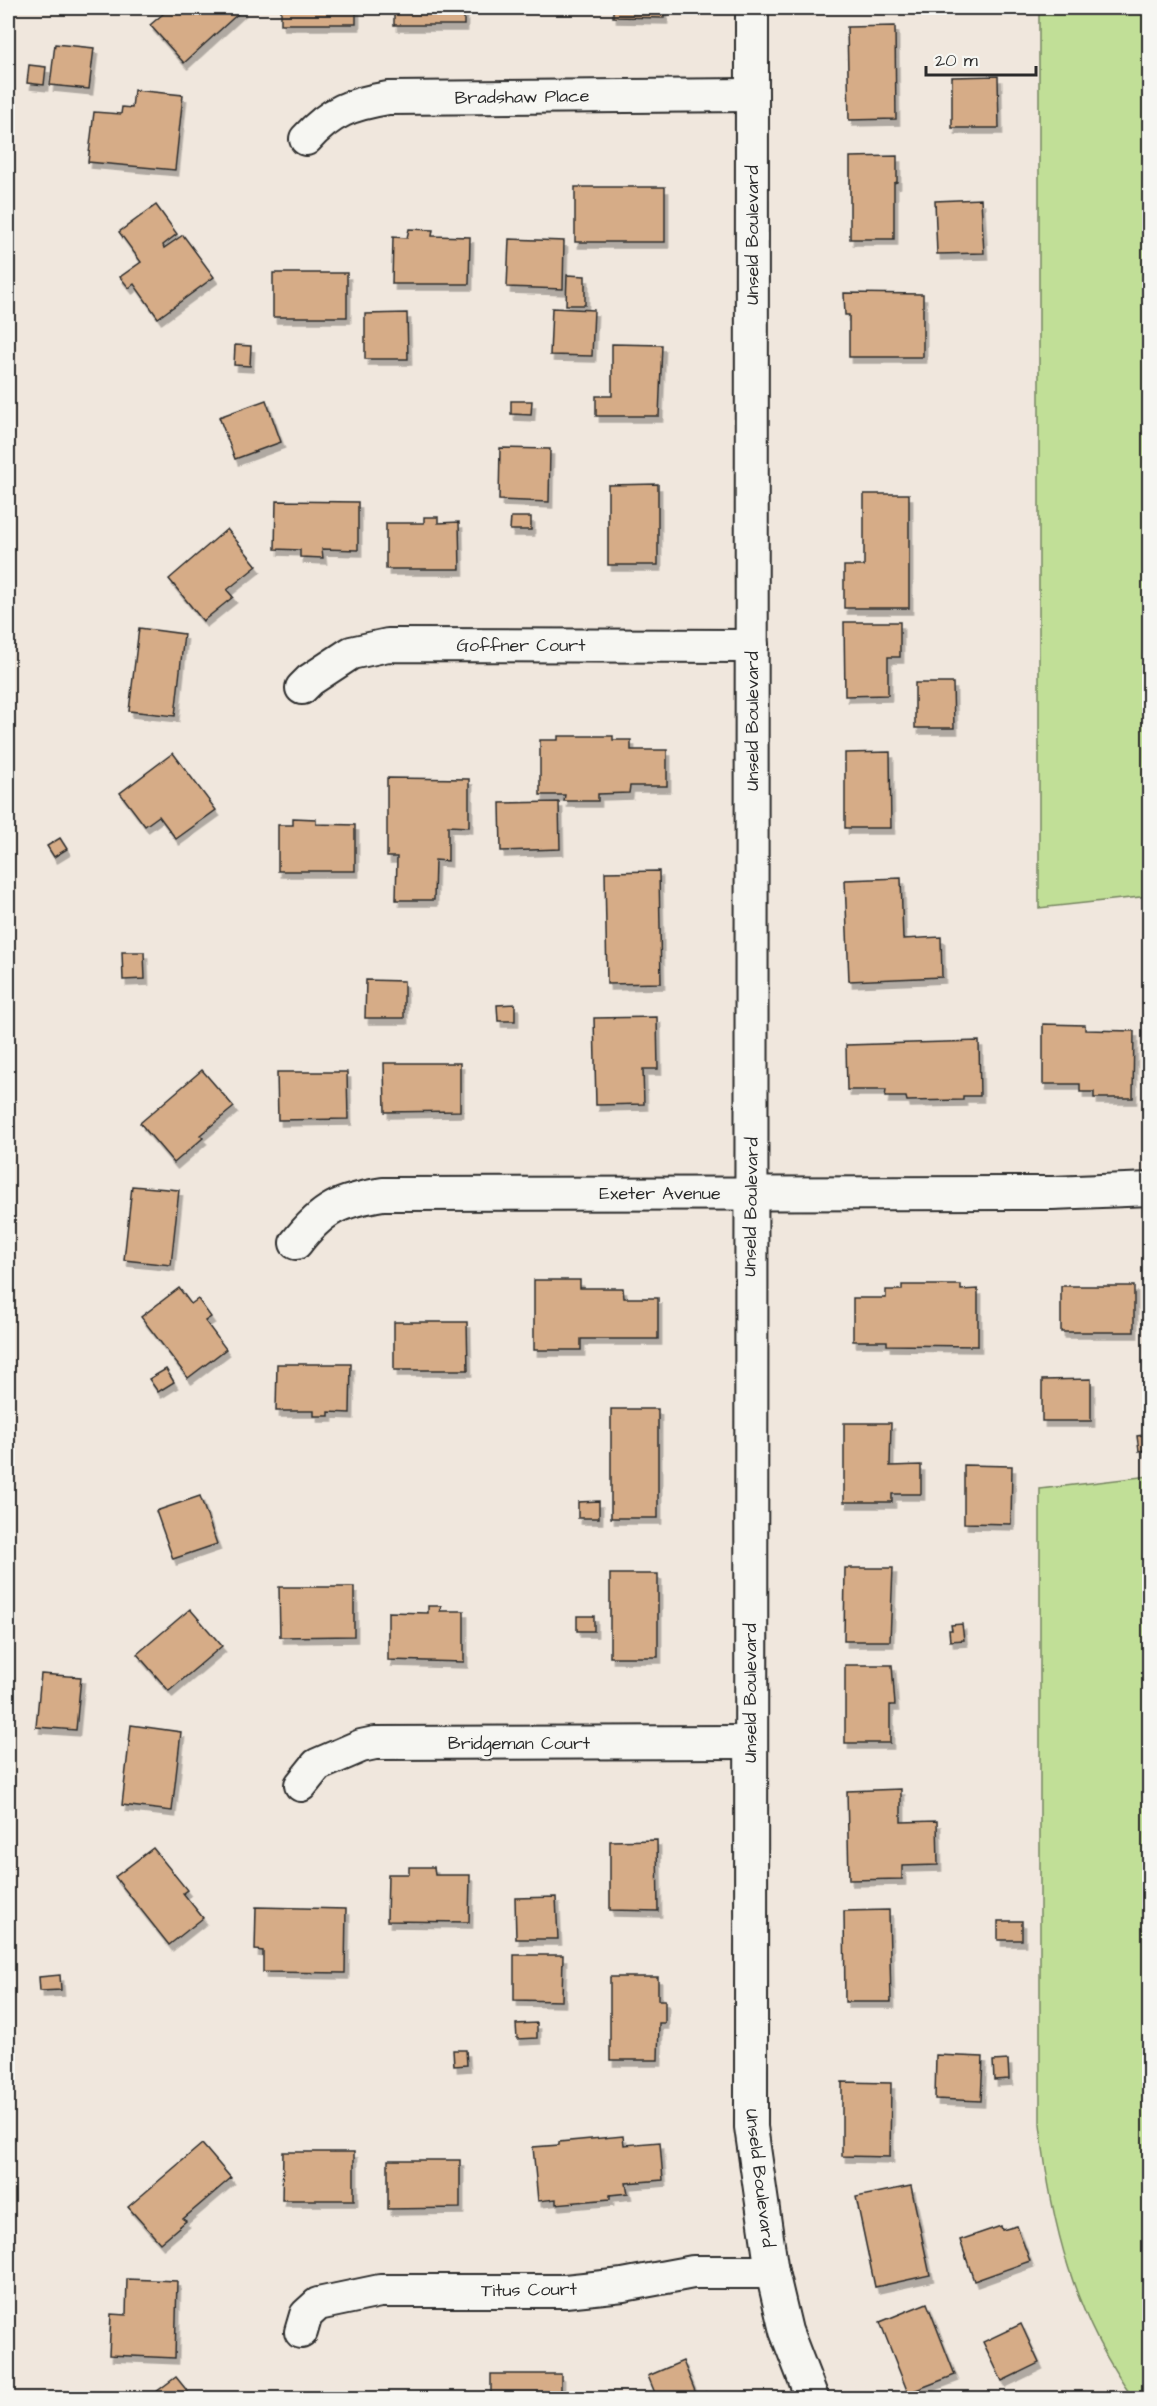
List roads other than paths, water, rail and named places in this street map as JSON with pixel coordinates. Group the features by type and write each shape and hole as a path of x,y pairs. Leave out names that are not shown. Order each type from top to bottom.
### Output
{"street":[{"name":"Unseld Boulevard","path":"752,8 751,2127 772,2272 786,2331 812,2398"},
{"name":"Bradshaw Place","path":"306,140 313,131 343,108 388,98 752,95"},
{"name":"Goffner Court","path":"302,688 310,680 351,653 388,645 752,646"},
{"name":"Exeter Avenue","path":"296,1243 313,1221 328,1210 353,1198 383,1194 1052,1193 1149,1189"},
{"name":"Bridgeman Court","path":"301,1785 316,1765 361,1746 375,1743 751,1742"},
{"name":"Titus Court","path":"301,2332 306,2315 318,2304 380,2291 565,2291 623,2285 693,2272 772,2272"}]}
